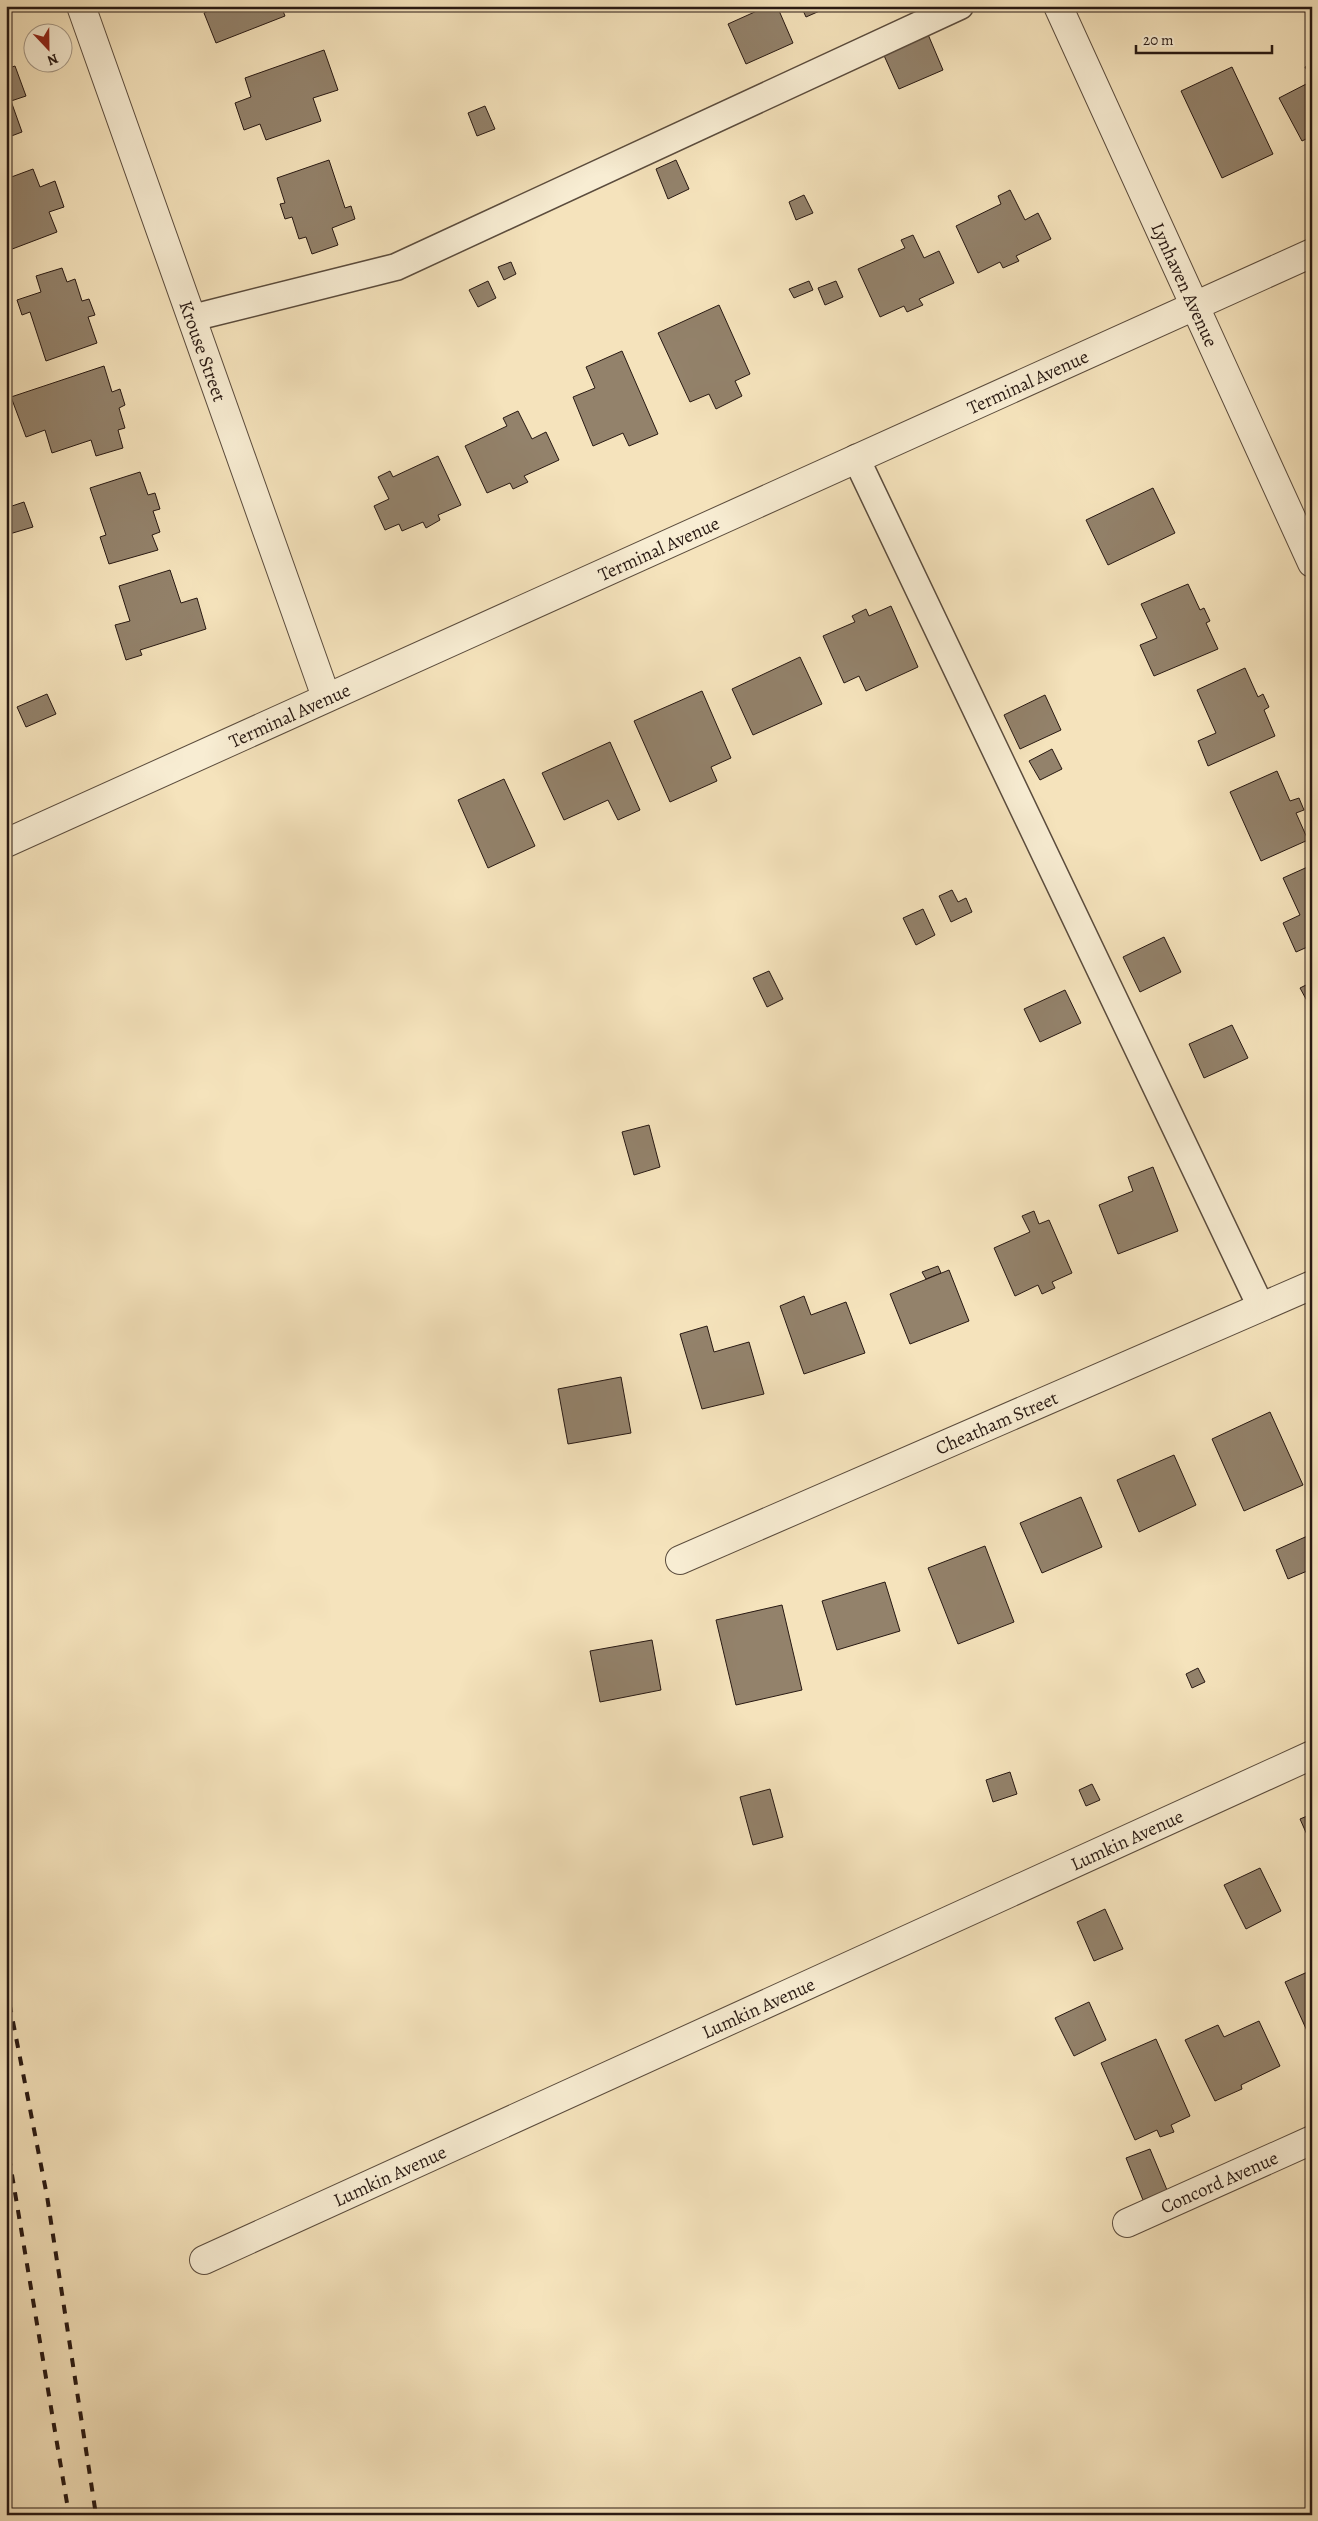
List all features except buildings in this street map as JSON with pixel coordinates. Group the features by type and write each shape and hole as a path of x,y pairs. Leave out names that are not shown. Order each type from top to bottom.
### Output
{"street":[{"name":"Krouse Street","path":"81,6 326,697"},
{"name":"Lynhaven Avenue","path":"1058,6 1312,563"},
{"name":"Terminal Avenue","path":"6,843 1312,253"},
{"name":"Cheatham Street","path":"680,1560 1312,1285"},
{"name":"Lumkin Avenue","path":"204,2260 1312,1755"},
{"name":"Concord Avenue","path":"1127,2223 1312,2140"}],"lane":[{"path":"192,318 396,267 960,6"},
{"path":"856,458 1261,1307"}],"railway":[{"path":"6,1986 47,2196 96,2515"},
{"path":"6,2139 69,2515"}]}
